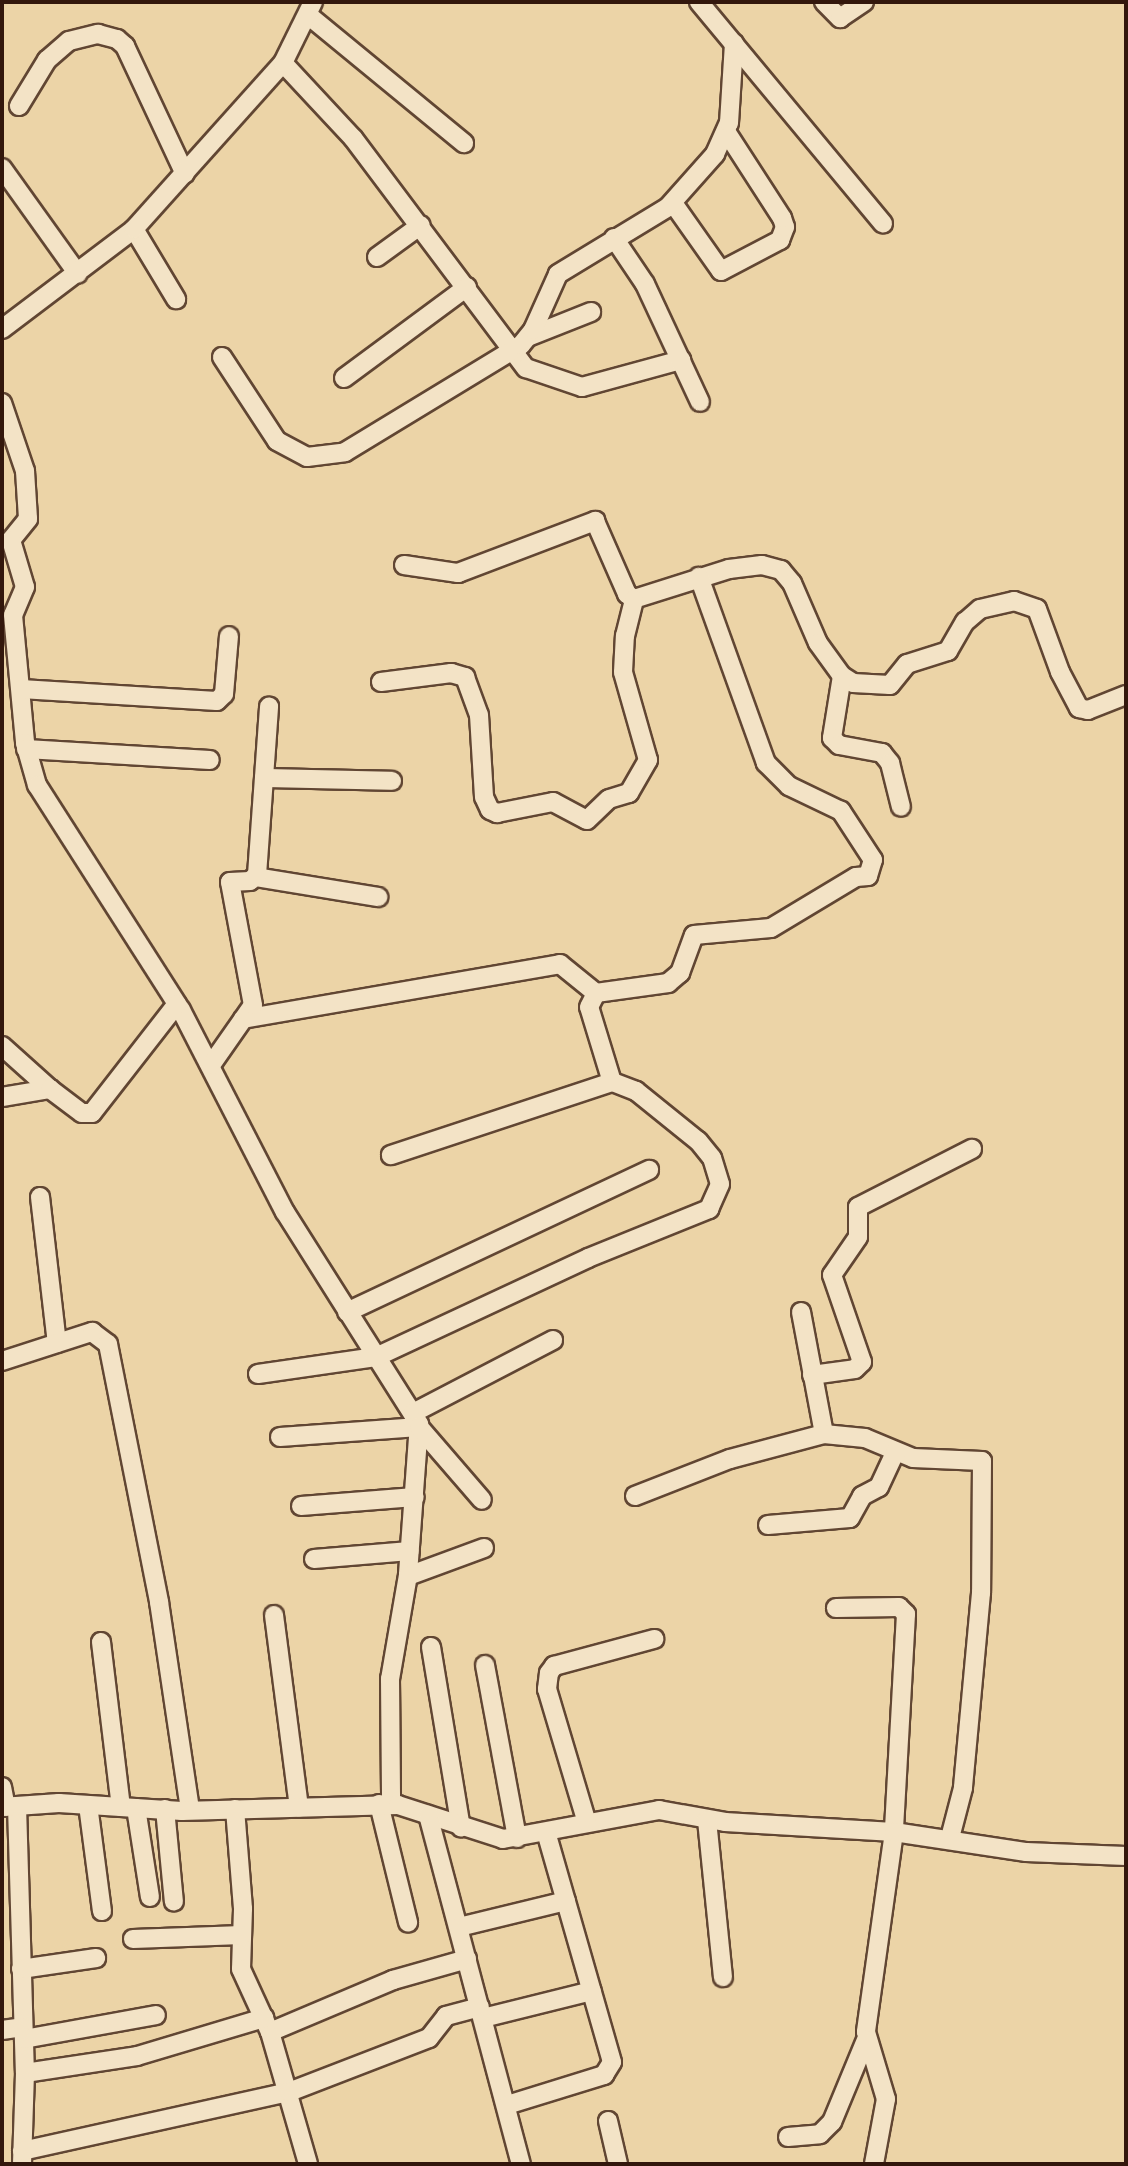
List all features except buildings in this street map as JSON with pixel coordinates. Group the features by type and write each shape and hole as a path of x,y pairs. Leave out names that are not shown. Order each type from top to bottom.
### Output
{"street":[{"path":"824,2 840,18 864,2"},
{"path":"701,3 883,224"},
{"path":"2,329 79,274 134,229 283,64 311,8 464,143"},
{"path":"19,106 47,60 69,41 98,34 117,39 125,46 185,174"},
{"path":"528,337 558,274 673,202 715,154 727,133 734,44"},
{"path":"283,64 353,138 421,225 512,351 538,375 582,387 681,360"},
{"path":"673,202 722,271 780,240 785,227 782,218 727,133"},
{"path":"2,168 79,274"},
{"path":"377,257 421,225"},
{"path":"134,229 177,299"},
{"path":"614,238 645,284 700,402"},
{"path":"344,378 467,287"},
{"path":"222,356 277,441 307,457 345,452 512,351 528,337 592,312"},
{"path":"2,404 24,460 29,515 11,540 25,587 13,615 26,749 43,798 177,1004 211,1065 272,1189 347,1312 416,1420 482,1500"},
{"path":"404,565 458,573 595,521 627,594 634,599"},
{"path":"634,599 699,577 762,565 780,570 792,583 817,643 842,676 853,683 890,685 907,664 948,651 965,622 980,609 1014,601 1033,606 1041,615 1060,672 1079,708 1088,710 1126,695"},
{"path":"243,1018 560,964 596,993 668,983 680,972 694,935 771,928 856,877 868,876 872,867 871,852 842,811 789,786 766,763 699,577"},
{"path":"381,682 451,673 465,677 479,715 484,797 490,810 497,813 553,802 587,820 609,799 629,793 648,760 623,672 625,636 634,599"},
{"path":"21,689 217,701 224,694 229,636"},
{"path":"842,676 832,738 839,745 882,753 890,763 901,807"},
{"path":"256,877 269,706"},
{"path":"26,749 209,760"},
{"path":"264,778 392,782"},
{"path":"211,1065 253,1005 253,993 230,882 256,877 377,897"},
{"path":"596,993 589,1007 612,1082"},
{"path":"2,1046 50,1089 82,1113 92,1113 177,1004"},
{"path":"258,1374 376,1357 588,1258 709,1209 720,1184 712,1158 698,1141 636,1091 612,1082 391,1155"},
{"path":"2,1097 50,1089"},
{"path":"811,1375 855,1370 862,1362 832,1275 858,1237 858,1207 972,1149"},
{"path":"347,1312 649,1170"},
{"path":"40,1198 57,1343"},
{"path":"801,1312 824,1434"},
{"path":"2,1361 92,1332 102,1336 110,1352 159,1602 190,1810"},
{"path":"280,1437 416,1420 553,1340"},
{"path":"408,1922 385,1805 390,1679 408,1576 415,1497 416,1420"},
{"path":"635,1496 730,1459 824,1434 865,1438 895,1453 982,1461 982,1593 962,1788 950,1838"},
{"path":"768,1525 850,1518 862,1496 879,1487 895,1453"},
{"path":"300,1506 415,1497"},
{"path":"408,1576 484,1548"},
{"path":"314,1559 410,1551"},
{"path":"788,2137 820,2134 832,2122 866,2040 894,1832 906,1614 900,1607 836,1608"},
{"path":"274,1615 299,1807"},
{"path":"587,1823 547,1689 549,1673 554,1666 654,1639"},
{"path":"101,1642 129,1807 150,1897"},
{"path":"431,1647 461,1828"},
{"path":"485,1665 517,1838"},
{"path":"2,1787 8,1807 21,1969 25,2073 22,2158 289,2092 429,2038 446,2016 482,2012 592,1991"},
{"path":"8,1807 88,1805 190,1810 385,1805 428,1815 484,1836 517,1838 651,1810 707,1820 950,1838 1026,1852 1126,1856"},
{"path":"88,1805 102,1911"},
{"path":"235,1809 242,1935 241,1969 267,2025 289,2092 308,2164"},
{"path":"164,1810 174,1902"},
{"path":"428,1815 521,2164"},
{"path":"707,1820 723,1977"},
{"path":"507,2105 608,2071 611,2056 546,1832"},
{"path":"458,1927 566,1901"},
{"path":"133,1940 242,1935"},
{"path":"21,1969 96,1958"},
{"path":"25,2073 137,2056 267,2025 393,1980 467,1959"},
{"path":"2,2030 24,2033 156,2015"},
{"path":"866,2040 886,2099 874,2164"},
{"path":"608,2122 618,2164"}]}
